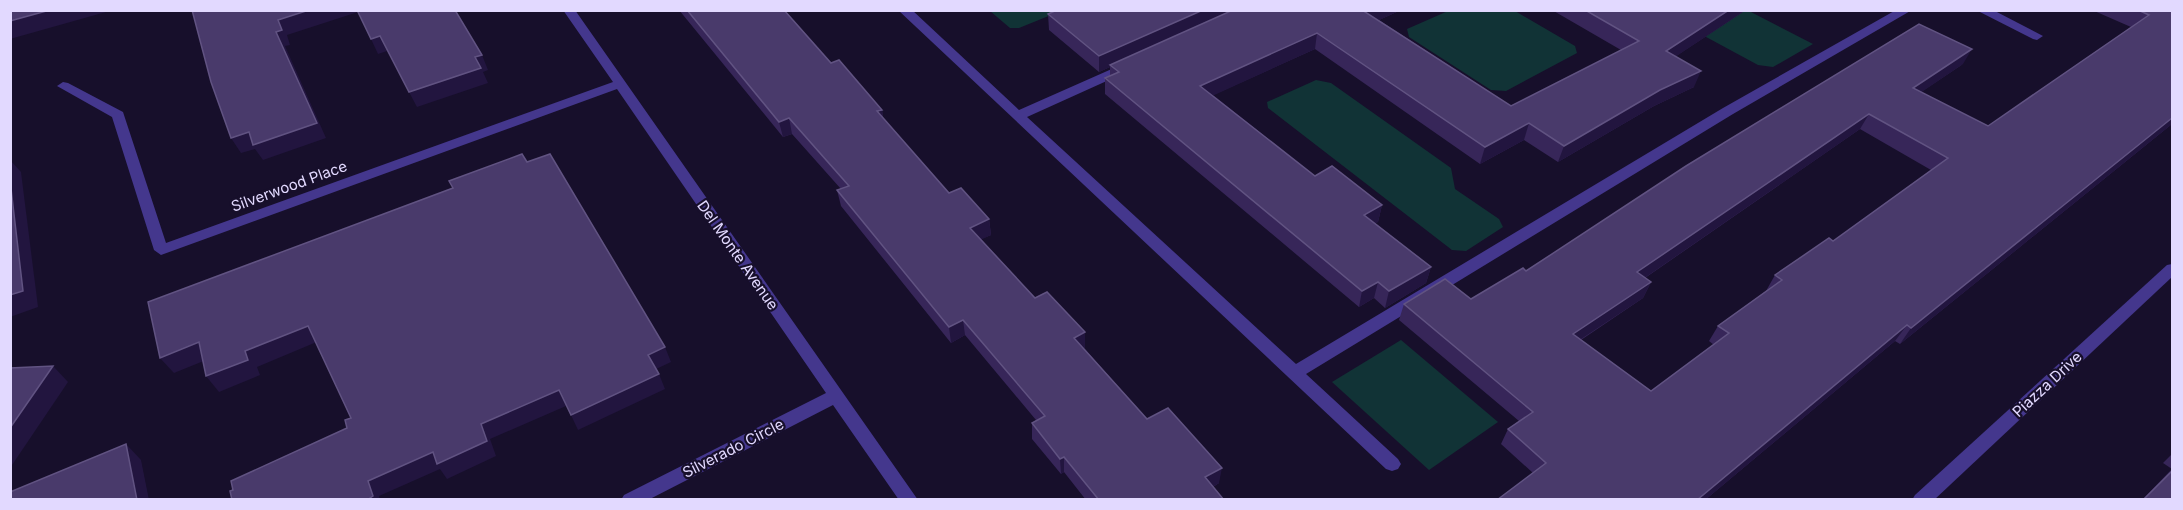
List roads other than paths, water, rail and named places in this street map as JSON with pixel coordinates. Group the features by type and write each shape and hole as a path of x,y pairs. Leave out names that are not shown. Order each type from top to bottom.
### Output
{"street":[{"name":"Del Monte Avenue","path":"569,10 909,500"},
{"path":"904,10 1392,464"},
{"path":"1294,373 1718,117 1906,10"},
{"path":"1982,10 2037,36"},
{"path":"1017,116 1136,63"},
{"name":"Silverwood Place","path":"63,86 118,115 161,250 620,84"},
{"name":"Piazza Drive","path":"1921,500 2172,268"},
{"name":"Silverado Circle","path":"630,500 835,396"}]}
